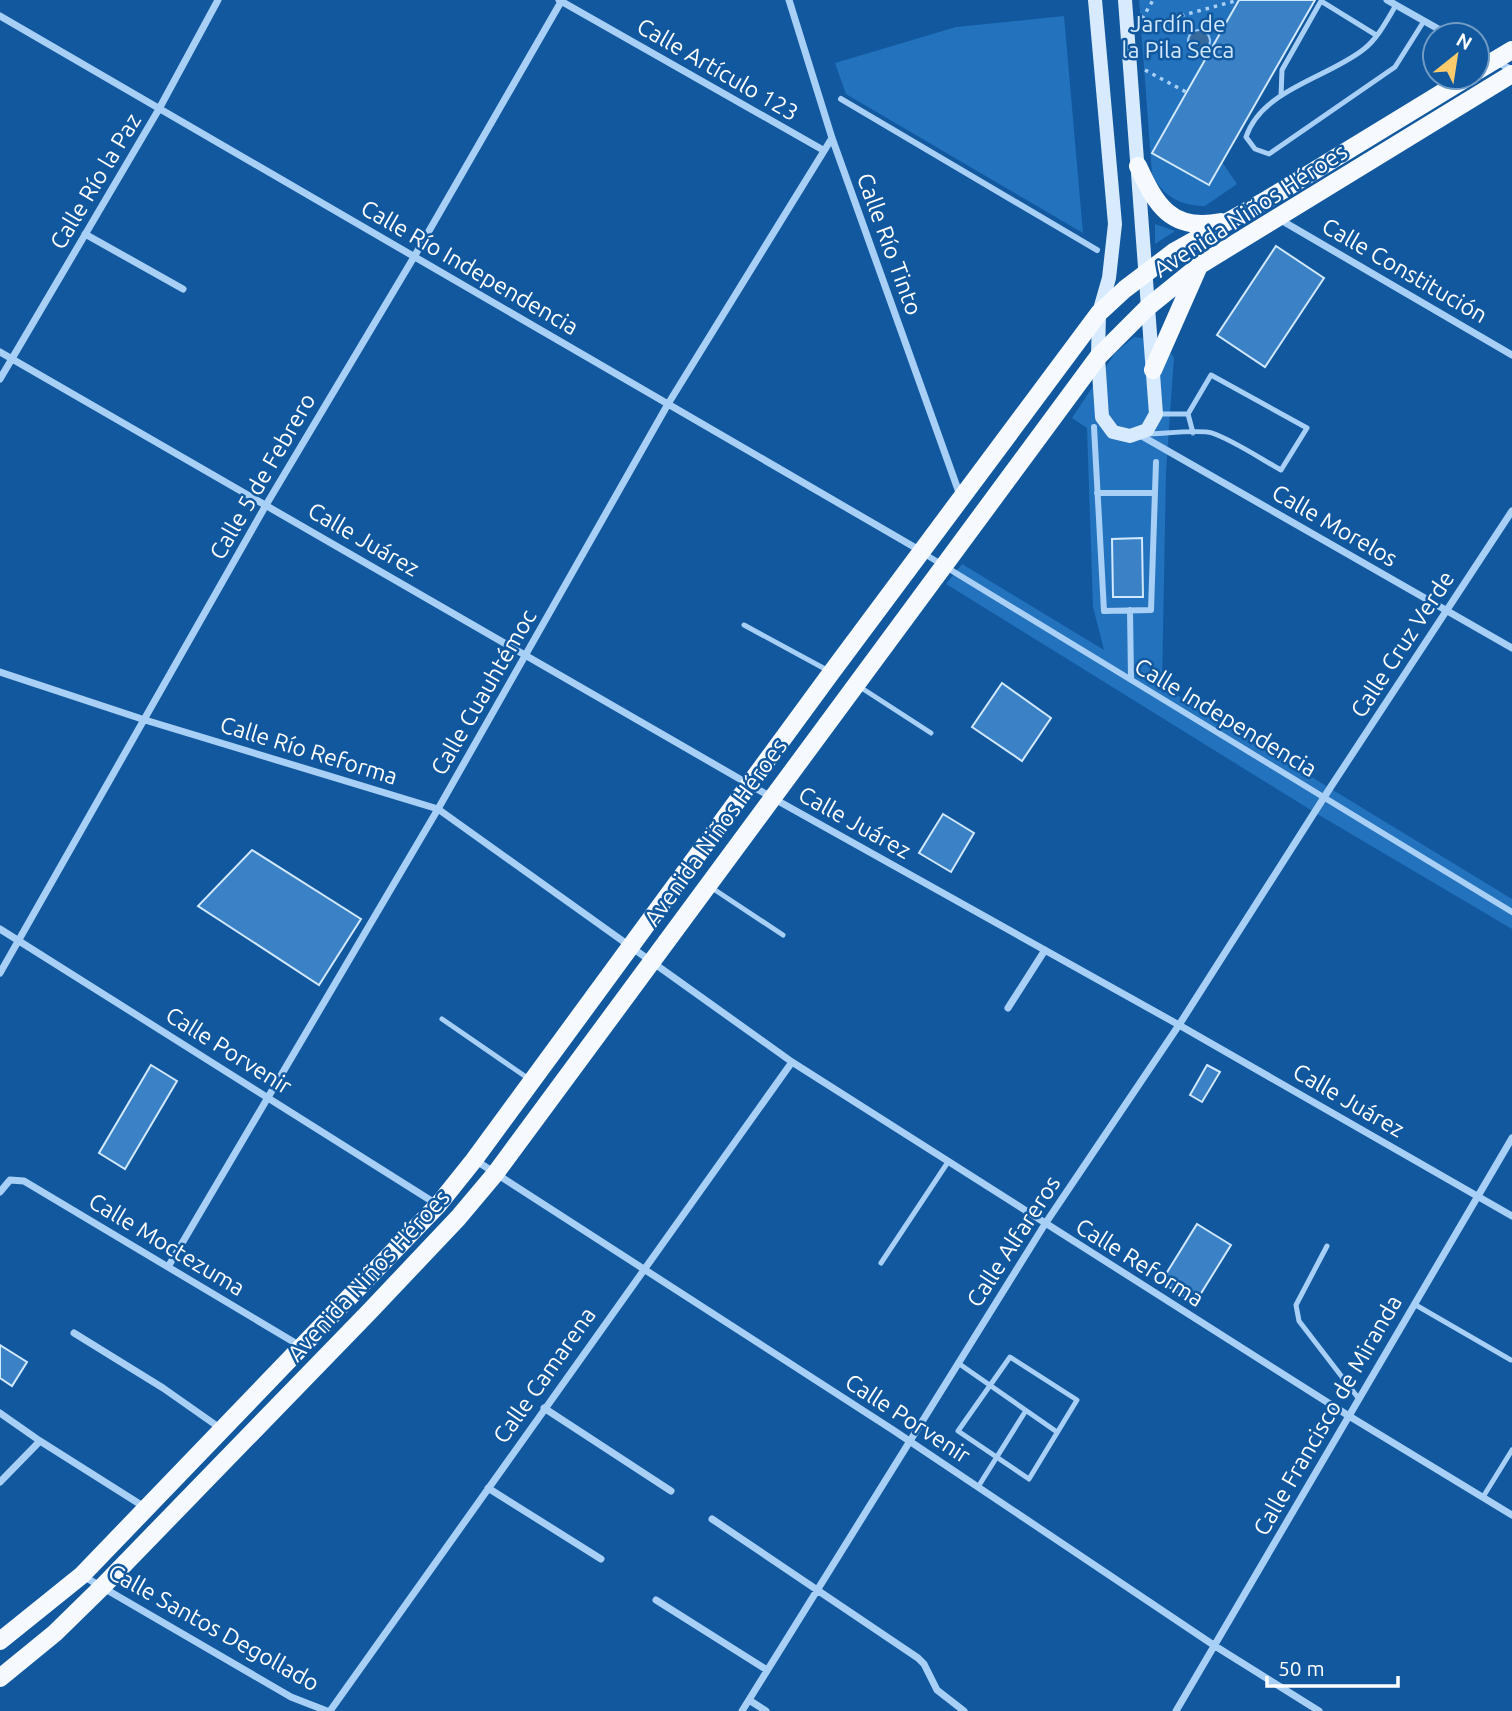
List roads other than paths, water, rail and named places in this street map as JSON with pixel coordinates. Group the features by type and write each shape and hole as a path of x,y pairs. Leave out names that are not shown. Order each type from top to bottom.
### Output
{"main road":[{"path":"1095,0 1115,224 1109,278 1099,313 1098,357 1102,417 1106,425 1121,435 1139,434 1147,430 1156,414 1125,0"},
{"path":"1491,62 1512,50"},
{"name":"Avenida Niños Héroes","path":"0,1678 55,1633 103,1586 370,1311 458,1218 495,1174 1098,357 1147,307 1200,265 1512,72"},
{"name":"Avenida Niños Héroes","path":"0,1641 82,1575 438,1205 474,1160 1099,313 1147,271 1175,251 1445,91"},
{"path":"1138,166 1155,201 1175,218 1198,224 1231,219"},
{"path":"1153,370 1200,265"}],"street":[{"name":"Calle Río la Paz","path":"0,379 159,109 218,0"},
{"name":"Calle Río Tinto","path":"789,0 832,138 961,499"},
{"path":"1387,0 1424,21"},
{"name":"Calle Artículo 123","path":"560,1 823,150"},
{"name":"Calle 5 de Febrero","path":"0,973 266,505 414,257 560,1"},
{"name":"Calle Río Independencia","path":"0,16 922,552"},
{"path":"1491,58 1512,72"},
{"path":"841,99 1097,250"},
{"name":"Calle Cuauhtémoc","path":"169,1267 526,657 668,404 832,138"},
{"name":"Calle Constitución","path":"1278,219 1512,355"},
{"path":"85,234 183,289"},
{"name":"Calle Juárez","path":"0,352 749,785 1179,1025 1512,1216"},
{"path":"1094,427 1104,611 1151,610 1156,462"},
{"name":"Calle Morelos","path":"1139,434 1512,648"},
{"path":"1097,493 1155,493"},
{"name":"Calle Cruz Verde","path":"1324,797 1512,512"},
{"name":"Calle Independencia","path":"922,552 1512,912"},
{"path":"1130,610 1130,679"},
{"name":"Calle Río Reforma","path":"0,672 145,720 438,809 650,961"},
{"name":"Calle Alfareros","path":"742,1711 1045,1224 1179,1025 1324,797"},
{"name":"Calle Porvenir","path":"0,929 438,1205"},
{"path":"1008,1008 1045,950"},
{"name":"Calle Reforma","path":"650,961 792,1062 1349,1416 1512,1515"},
{"name":"Calle Camarena","path":"328,1711 792,1062"},
{"name":"Calle Francisco de Miranda","path":"1176,1711 1512,1138"},
{"name":"Calle Porvenir","path":"474,1160 909,1441 1214,1646 1319,1711"},
{"name":"Calle Moctezuma","path":"0,1192 10,1180 23,1181 303,1347"},
{"path":"74,1333 163,1388 223,1430"},
{"path":"544,1408 671,1491"},
{"path":"0,1413 148,1509"},
{"path":"0,1482 40,1441"},
{"path":"488,1488 601,1559"},
{"path":"712,1518 919,1658 925,1664 937,1690 964,1711"},
{"name":"Calle Santos Degollado","path":"82,1575 291,1697 328,1711"},
{"path":"656,1600 766,1670"},
{"path":"749,1700 766,1711"}],"lane":[{"path":"1281,96 1282,70 1321,1 1377,35"},
{"path":"1396,5 1377,35 1364,49 1281,96 1251,123 1246,138 1255,149 1269,154 1395,67 1421,26"},
{"path":"1139,434 1192,433 1211,432 1281,470 1307,428 1211,375 1188,414 1192,433"},
{"path":"1156,414 1188,414"},
{"path":"744,625 831,673"},
{"path":"855,684 931,733"},
{"path":"706,885 783,935"},
{"path":"442,1019 532,1081"},
{"path":"881,1263 948,1162"},
{"path":"1327,1247 1296,1305 1299,1321 1359,1399"},
{"path":"1414,1304 1511,1360"},
{"path":"1010,1357 1077,1400 1057,1432 1029,1479 958,1431 1010,1357"},
{"path":"958,1363 1057,1432"},
{"path":"978,1488 1025,1412"},
{"path":"1483,1497 1512,1450"}],"park label":[{"name":"Jardín de la Pila Seca","path":"1178,36"}]}
